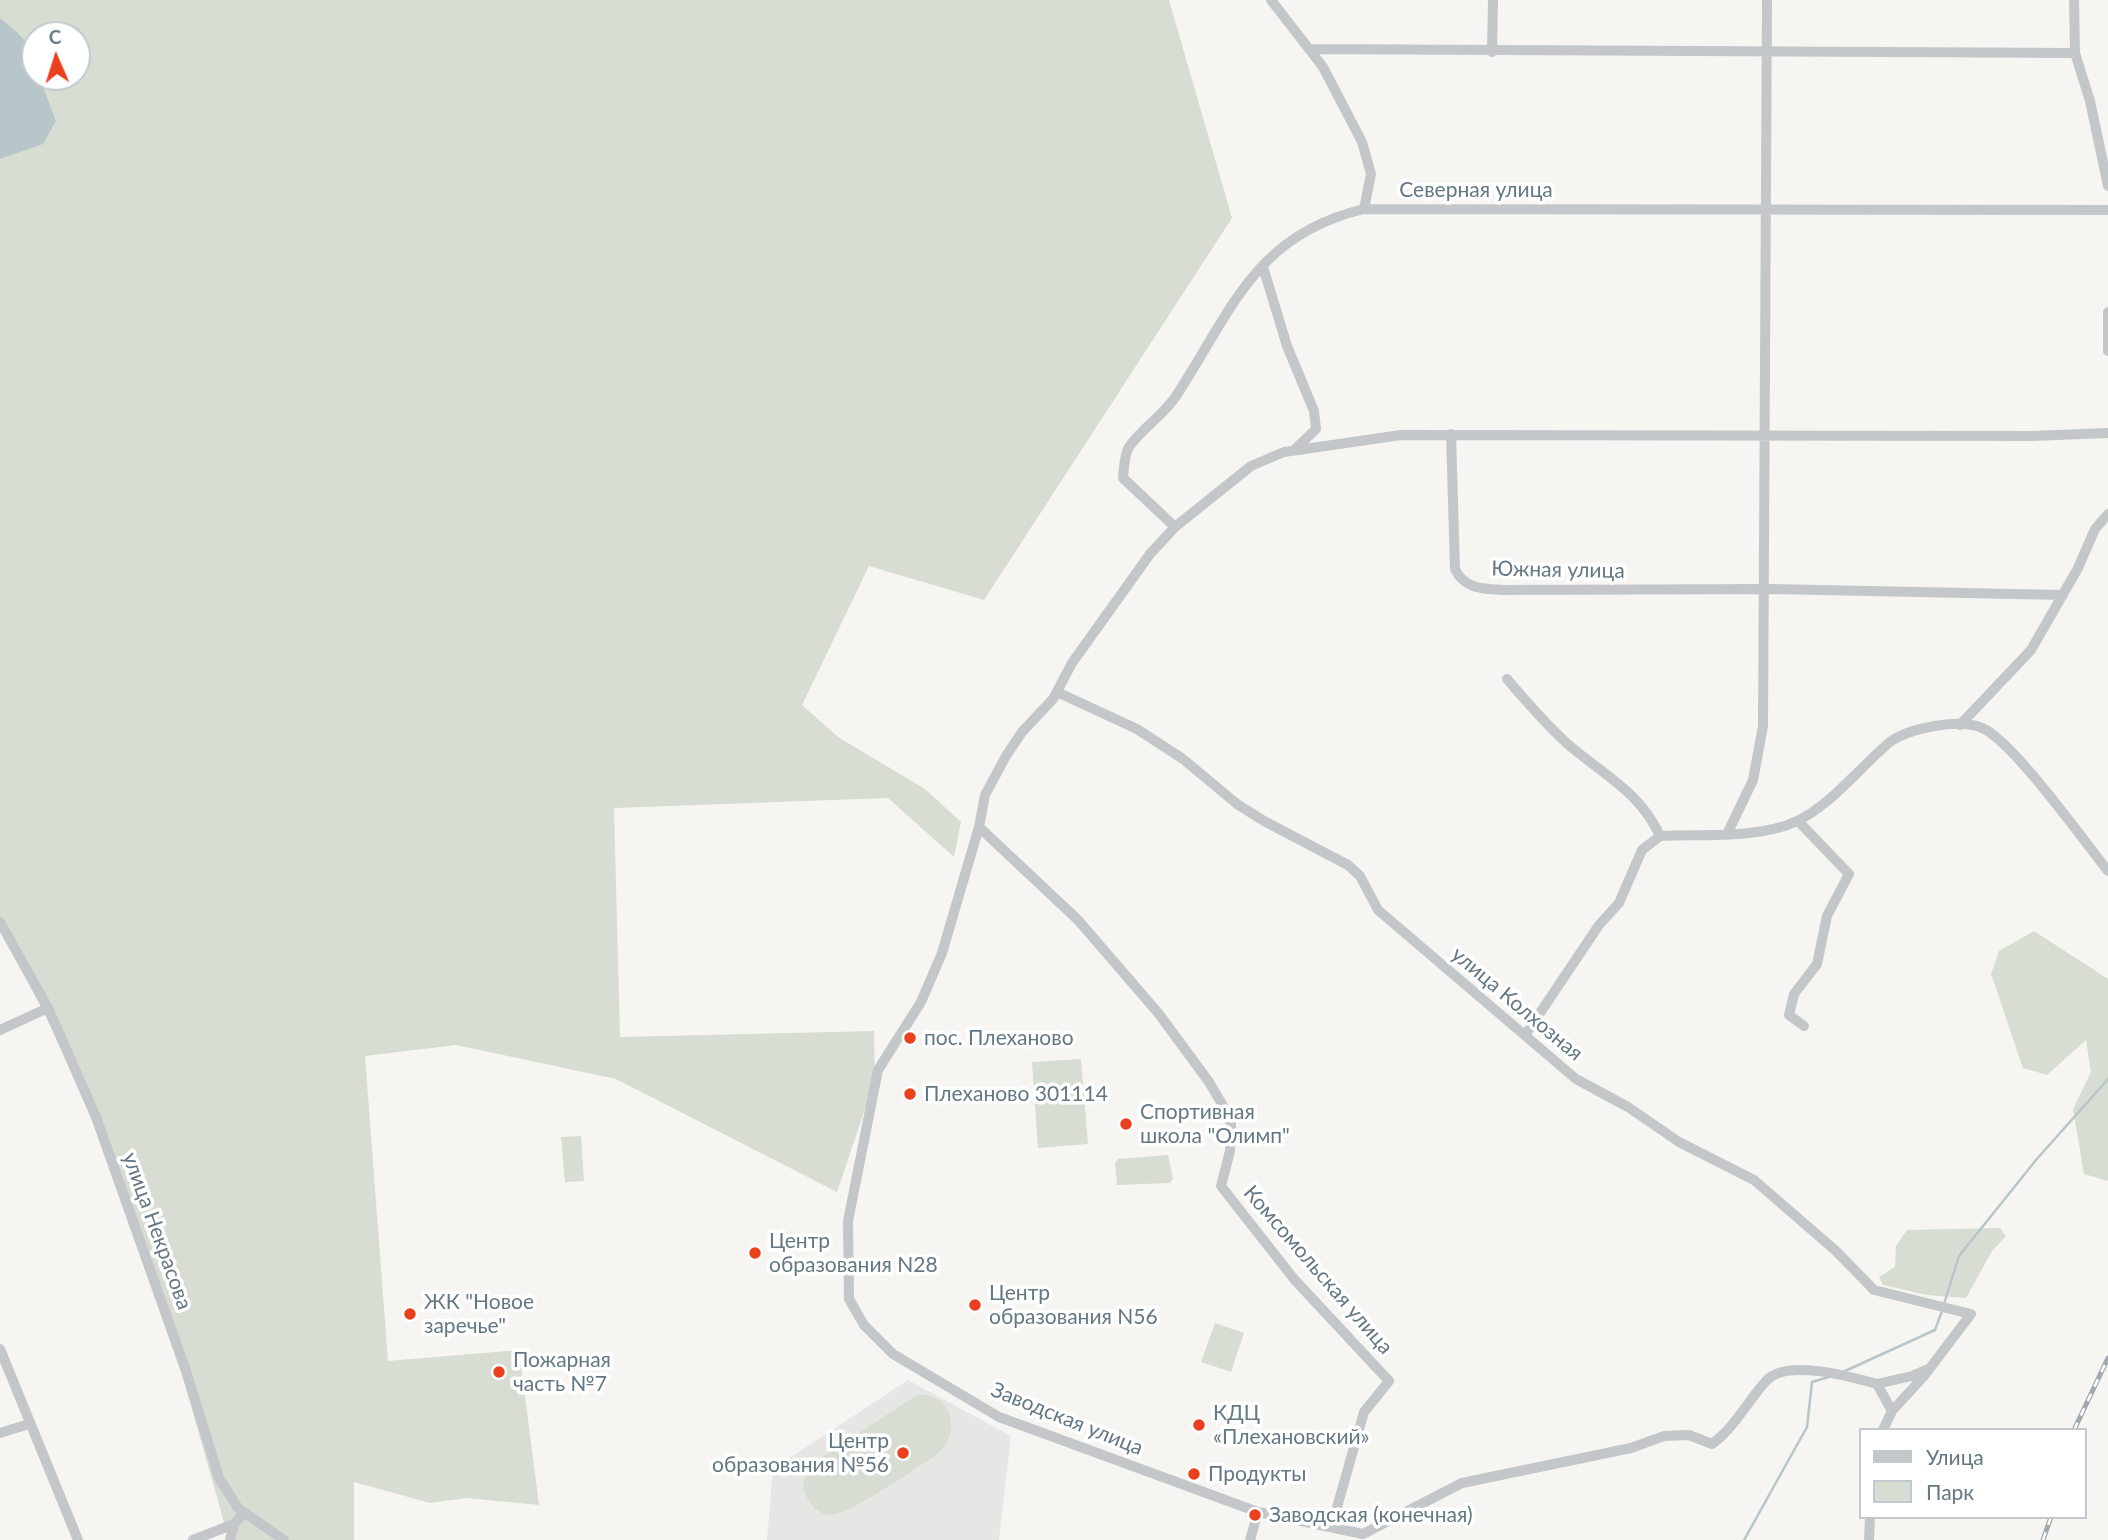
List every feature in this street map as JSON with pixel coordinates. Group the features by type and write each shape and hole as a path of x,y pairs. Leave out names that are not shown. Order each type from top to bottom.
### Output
{"street":[{"name":"Северная улица","path":"1271,0 1323,67 1369,159 1371,179 1364,209 2108,210"},
{"path":"1492,52 1493,0"},
{"path":"1728,832 1754,780 1761,744 1767,0"},
{"path":"2074,0 2075,54 2090,102 2108,186"},
{"path":"1310,48 1492,52 2075,54"},
{"path":"1175,527 1123,478 1128,449 1175,398 1240,289 1296,237 1313,226 1331,217 1364,209"},
{"path":"1263,267 1287,346 1314,411 1316,429 1289,451"},
{"path":"2108,312 2108,351"},
{"path":"1289,451 1401,435 2032,436 2108,433"},
{"name":"Южная улица","path":"1451,434 1455,565 1459,576 1466,583 1503,590 1761,590 2063,595"},
{"name":"Заводская улица","path":"1289,451 1251,466 1175,527 1139,566 1072,663 1057,692 1006,756 985,795 979,827 942,953 921,1002 887,1052 873,1085 848,1220 851,1305 864,1325 893,1354 999,1417 1258,1512 1332,1525 1363,1534 1462,1483 1632,1447 1664,1436 1689,1435 1712,1444 1743,1414 1767,1380 1784,1372 1825,1371 1877,1384"},
{"path":"1960,725 2025,658 2063,595 2095,529 2108,514"},
{"path":"1507,679 1567,743 1630,792 1653,819 1660,836"},
{"name":"улица Колхозная","path":"1057,692 1137,729 1183,759 1237,804 1349,865 1360,876 1378,909 1576,1079 1628,1107 1679,1142 1754,1180 1836,1251 1874,1290 1971,1314 1930,1367"},
{"path":"1526,1034 1600,925 1619,903 1642,850 1660,836 1768,830 1798,821 1900,736 1923,728 1960,725 1983,728 2001,741 2108,871"},
{"path":"1798,821 1849,874 1827,916 1817,964 1800,983 1790,1004 1789,1015 1804,1026"},
{"name":"Комсомольская улица","path":"979,827 1078,920 1190,1056 1218,1096 1229,1119 1231,1143 1221,1186 1294,1279 1389,1381 1364,1412 1332,1525"},
{"name":"улица Некрасова","path":"0,922 48,1008 96,1117 186,1371 219,1478 227,1494 244,1513 284,1540"},
{"path":"0,1030 48,1008"},
{"path":"0,1349 78,1540"},
{"path":"1892,1411 1877,1384 1912,1376 1930,1367"},
{"path":"1883,1428 1892,1411 1930,1367"},
{"path":"0,1433 29,1424"},
{"path":"1250,1540 1258,1512"},
{"path":"193,1540 234,1524 244,1513"},
{"path":"1868,1540 1870,1519"},
{"path":"230,1540 234,1524"}],"shaded area":[{"path":"0,18 21,36 21,91 44,91 56,121 43,144 0,159"},
{"name":"Центр образования №56","path":"908,1380 1011,1436 999,1540 767,1540 773,1469"}],"green space":[{"path":"0,0 1169,0 1232,218 984,600 869,566 802,705 838,737 925,789 961,822 954,857 888,798 614,808 620,1037 874,1031 875,1079 837,1192 616,1079 456,1045 365,1056 388,1361 519,1350 539,1505 467,1498 430,1503 354,1482 354,1540 229,1540 161,1300 59,1034 55,1035 0,928"},
{"path":"2034,931 2108,979 2108,1181 2084,1174 2073,1109 2091,1072 2086,1040 2047,1075 2023,1068 1991,974 1999,951"},
{"path":"1081,1059 1088,1144 1038,1148 1032,1062"},
{"path":"581,1136 584,1181 565,1182 561,1137"},
{"path":"1168,1155 1173,1179 1170,1183 1117,1185 1115,1163 1118,1159"},
{"path":"2000,1228 2006,1236 1992,1251 1966,1298 1927,1295 1883,1285 1879,1277 1895,1267 1896,1246 1907,1230"},
{"path":"1215,1323 1244,1333 1231,1372 1201,1362"},
{"path":"917,1395 939,1400 946,1407 951,1426 944,1446 914,1470 853,1507 831,1515 816,1509 806,1496 803,1485 810,1465"}],"waterway":[{"path":"1944,1304 1959,1256 2036,1160 2108,1079"},
{"path":"1845,1371 1935,1330 1942,1311"},
{"path":"1744,1540 1807,1427 1812,1382 1829,1377"}],"railway":[{"path":"2075,1428 2108,1358"},
{"path":"2043,1540 2050,1519"}],"place":[{"name":"пос. Плеханово","path":"910,1038"},
{"name":"Плеханово 301114","path":"910,1094"},
{"name":"Спортивная школа \"Олимп\"","path":"1126,1124"},
{"name":"Центр образования N28","path":"755,1253"},
{"name":"Центр образования N56","path":"975,1305"},
{"name":"ЖК \"Новое заречье\"","path":"410,1314"},
{"name":"Пожарная часть №7","path":"499,1372"},
{"name":"КДЦ «Плехановский»","path":"1199,1425"},
{"name":"Центр образования №56","path":"903,1453"},
{"name":"Продукты","path":"1194,1474"},
{"name":"Заводская (конечная)","path":"1255,1515"}]}
